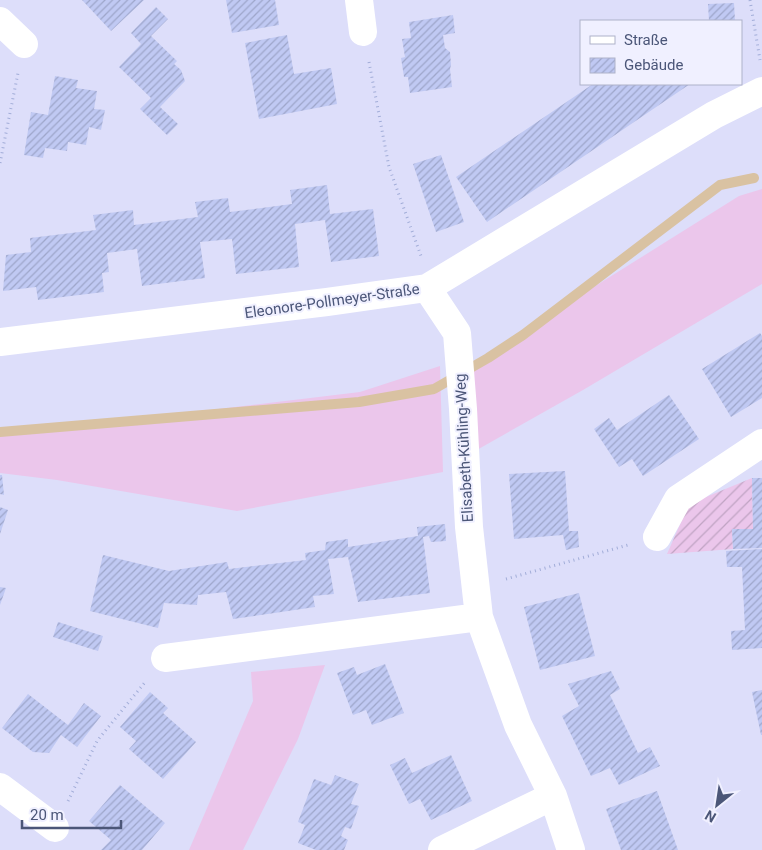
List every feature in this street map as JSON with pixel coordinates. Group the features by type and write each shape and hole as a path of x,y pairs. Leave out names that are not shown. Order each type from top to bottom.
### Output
{"street":[{"path":"359,0 363,32"},
{"path":"0,21 24,44"},
{"name":"Eleonore-Pollmeyer-Straße","path":"0,342 428,288 714,115 761,79"},
{"name":"Elisabeth-Kühling-Weg","path":"428,288 457,333 464,409 469,527 479,617 518,725 553,796 571,850"},
{"path":"658,537 678,499 762,443"},
{"path":"165,658 479,617"},
{"path":"0,787 55,828"},
{"path":"442,850 553,796"}],"path":[{"path":"750,0 761,79"},
{"path":"363,32 389,167 427,273 428,288"},
{"path":"0,163 24,44"},
{"path":"479,617 502,580 658,537"},
{"path":"55,828 97,741 165,658"}],"shaded area":[{"path":"0,0 762,0 762,850 0,850"},
{"path":"762,189 762,284 583,390 475,451 471,364 739,196"},
{"path":"440,366 443,472 237,511 57,480 0,473 0,429 17,433 360,392"},
{"path":"752,478 753,529 732,529 733,549 667,554 689,504"},
{"path":"325,665 298,739 243,850 189,850 253,701 251,672"}],"building":[{"path":"82,0 144,0 111,31"},
{"path":"226,0 275,0 279,25 232,33"},
{"path":"734,3 735,20 709,20 708,4"},
{"path":"156,7 168,19 151,36 177,61 174,64 181,70 185,81 160,107 178,124 167,135 140,109 151,98 119,67 141,44 131,33"},
{"path":"453,15 455,33 443,35 445,48 450,52 452,87 410,93 408,77 404,77 401,58 405,57 402,39 411,38 409,22"},
{"path":"287,35 294,74 331,68 337,104 259,119 245,43"},
{"path":"55,76 78,80 76,88 97,91 94,109 105,110 101,130 89,127 86,145 68,142 67,151 45,148 43,158 24,155 31,112 48,115"},
{"path":"592,85 689,85 487,222 456,177"},
{"path":"441,155 464,222 436,232 413,164"},
{"path":"327,185 330,214 373,209 379,256 331,262 325,220 295,224 299,267 236,274 232,239 200,242 205,278 142,286 137,249 107,253 109,272 102,273 104,292 38,300 36,287 3,291 6,255 31,252 30,238 96,230 93,215 133,210 134,225 198,217 195,202 228,198 230,212 292,204 290,190"},
{"path":"760,333 762,336 762,398 731,417 702,369"},
{"path":"669,395 699,439 643,476 632,459 619,467 594,429 609,418 617,430"},
{"path":"565,471 569,531 578,531 579,547 566,550 563,535 514,539 509,474"},
{"path":"0,475 2,475 4,495 0,494"},
{"path":"752,478 762,478 762,548 733,549 732,529 753,529"},
{"path":"0,507 8,510 0,534"},
{"path":"445,524 446,541 431,542 429,536 423,537 430,593 358,602 348,557 328,559 334,594 313,596 315,607 233,619 226,592 198,595 197,605 164,603 158,628 90,611 103,555 169,571 227,562 229,569 306,560 305,553 325,550 326,542 348,539 348,547 418,536 417,527"},
{"path":"762,549 762,648 732,650 731,631 745,630 742,567 727,567 726,551"},
{"path":"0,587 6,588 0,605"},
{"path":"579,593 595,656 540,670 524,607"},
{"path":"58,622 103,636 98,651 53,637"},
{"path":"385,664 404,713 372,725 366,710 353,715 337,673 354,667 357,675"},
{"path":"611,671 620,689 610,695 638,753 650,747 660,766 619,785 610,768 591,776 562,716 579,706 568,684"},
{"path":"762,690 762,735 761,735 752,692"},
{"path":"150,692 168,708 163,713 196,742 163,779 129,749 136,741 120,727"},
{"path":"28,694 68,725 84,703 101,716 77,747 61,735 49,753 33,752 2,728"},
{"path":"451,755 472,801 431,820 420,799 409,804 390,765 405,758 412,773"},
{"path":"335,775 359,784 351,804 359,806 351,829 345,827 341,836 348,840 344,850 316,850 298,843 305,825 298,822 314,779 331,785"},
{"path":"120,785 165,823 142,850 101,850 111,840 89,821"},
{"path":"657,791 678,850 621,850 606,809"}],"waterway":[{"path":"0,432 359,402 434,389 488,358 523,335 720,185 754,178"}]}
